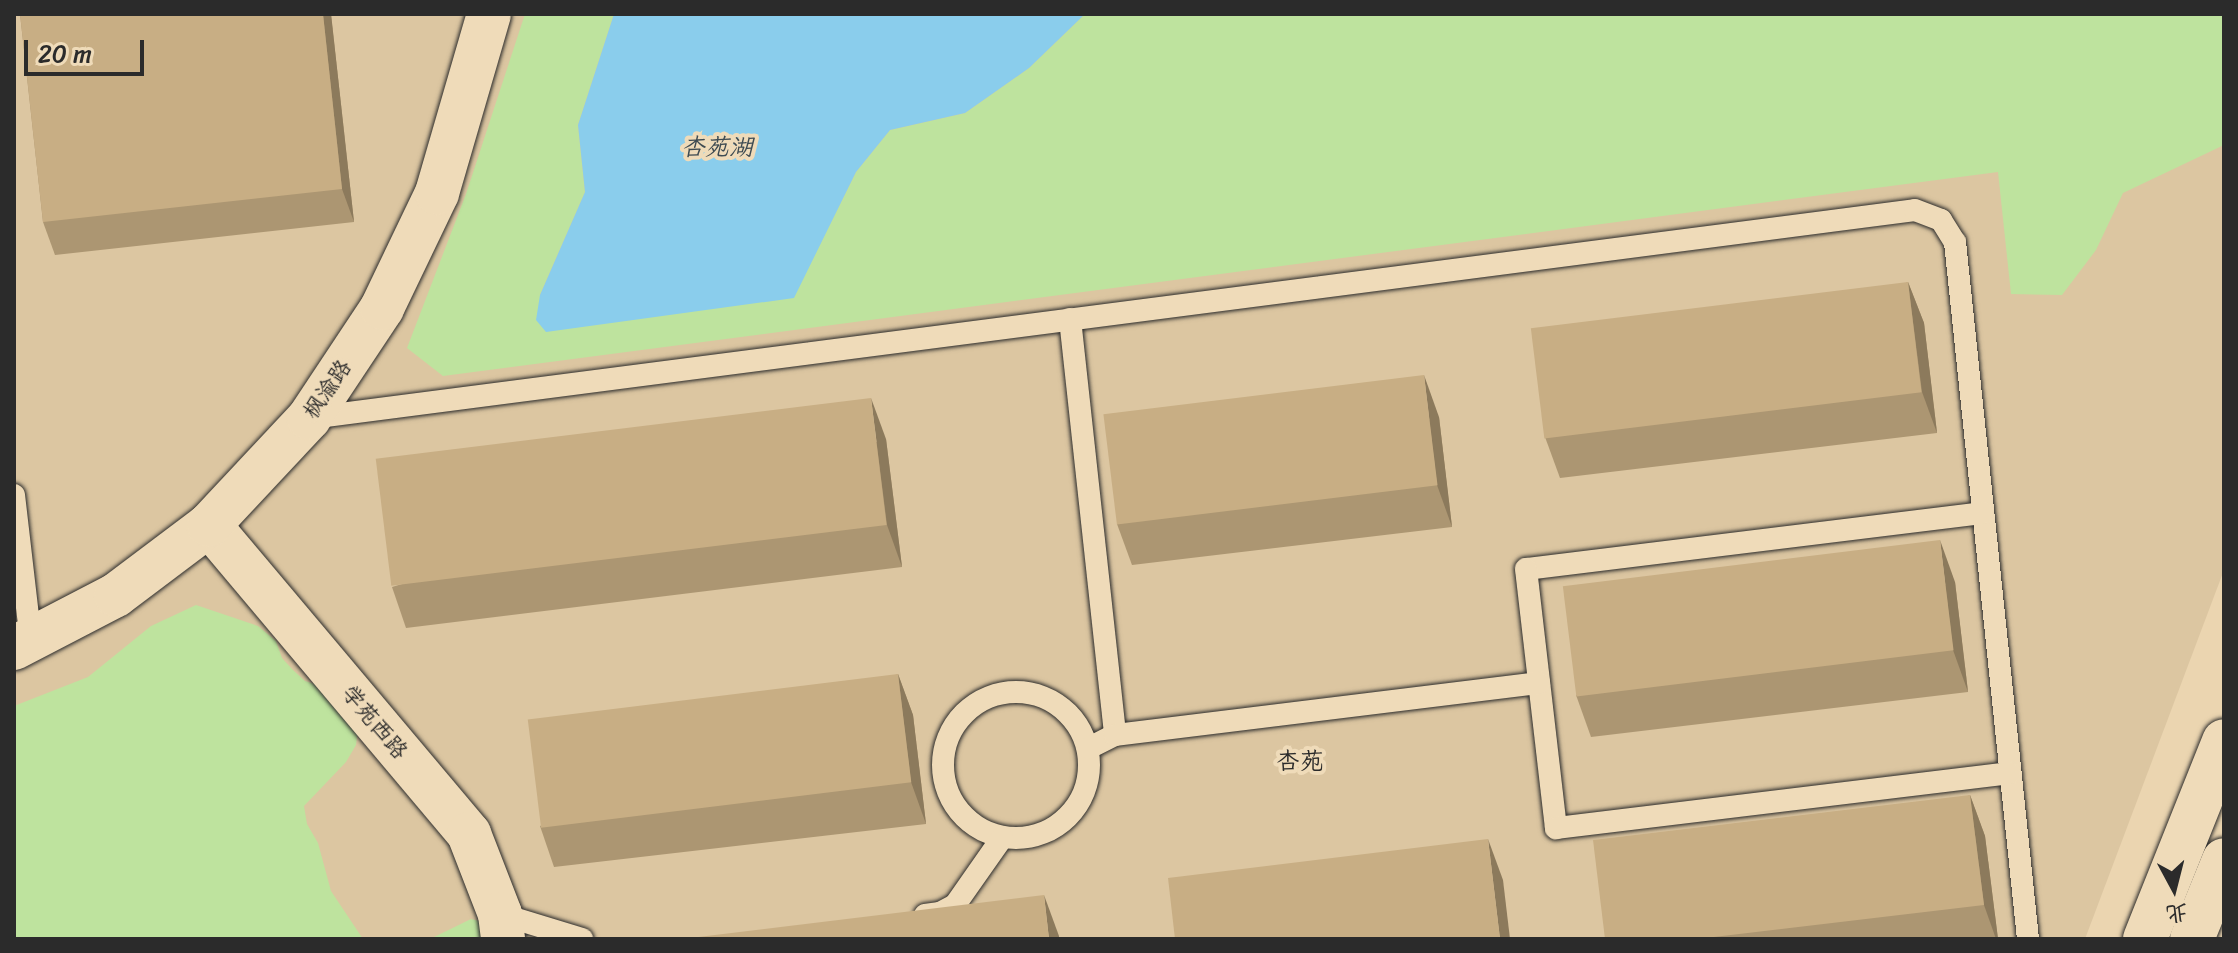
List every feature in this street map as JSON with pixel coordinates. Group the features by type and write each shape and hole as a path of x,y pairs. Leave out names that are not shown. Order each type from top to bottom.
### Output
{"street":[{"name":"枫渝路","path":"22,644 116,595 209,525 309,418 382,308 437,193 489,14"},
{"name":"学苑西路","path":"209,525 469,834 502,927"},
{"path":"2145,939 2224,741"},
{"path":"2192,939 2224,860"}],"lane":[{"path":"309,418 1915,210 1941,220 1955,242 2028,939"},
{"path":"1070,319 1115,735"},
{"path":"14,495 22,644"},
{"path":"1983,513 1526,569 1556,828 2010,773"},
{"path":"1089,748 1115,735 1539,683"},
{"path":"1017,692 1041,695 1062,707 1079,726 1089,748 1090,773 1084,796 1070,816 1050,831 1027,838 1002,838 979,830 960,815 945,782 944,746 954,724 971,707 993,695 1017,692"},
{"path":"909,917 940,913 955,905 1002,838"},
{"path":"502,927 582,939"}],"shaded area":[{"path":"14,14 2224,14 2224,570 2085,939 14,939"}],"green space":[{"path":"525,14 614,14 578,125 585,192 540,295 793,298 856,172 890,130 965,113 1029,68 1085,14 2224,14 2224,145 2123,193 2096,250 2062,295 2011,294 1998,172 443,376 407,348 466,194"},
{"path":"196,605 258,626 276,641 282,658 305,681 325,687 358,729 356,745 346,762 304,806 307,824 318,843 331,891 363,939 14,939 14,706 88,677 151,626"},
{"path":"471,919 487,923 493,939 430,939"}],"water":[{"name":"杏苑湖","path":"614,14 1085,14 1029,68 965,113 890,130 856,172 794,298 546,332 536,320 540,295 585,192 578,125"}],"building":[{"path":"20,14 323,14 342,189 43,222"},
{"path":"1908,282 1922,392 1544,438 1531,328"},
{"path":"1424,375 1438,485 1117,525 1103,414"},
{"path":"871,398 887,525 391,586 376,459"},
{"path":"1940,540 1954,650 1576,696 1563,586"},
{"path":"898,674 911,782 541,828 528,719"},
{"path":"1970,795 1984,905 1697,939 1605,939 1593,840"},
{"path":"1488,839 1500,939 1175,939 1168,878"},
{"path":"1044,895 1049,939 682,939"}],"district":[{"name":"杏苑","path":"1300,762"}]}
